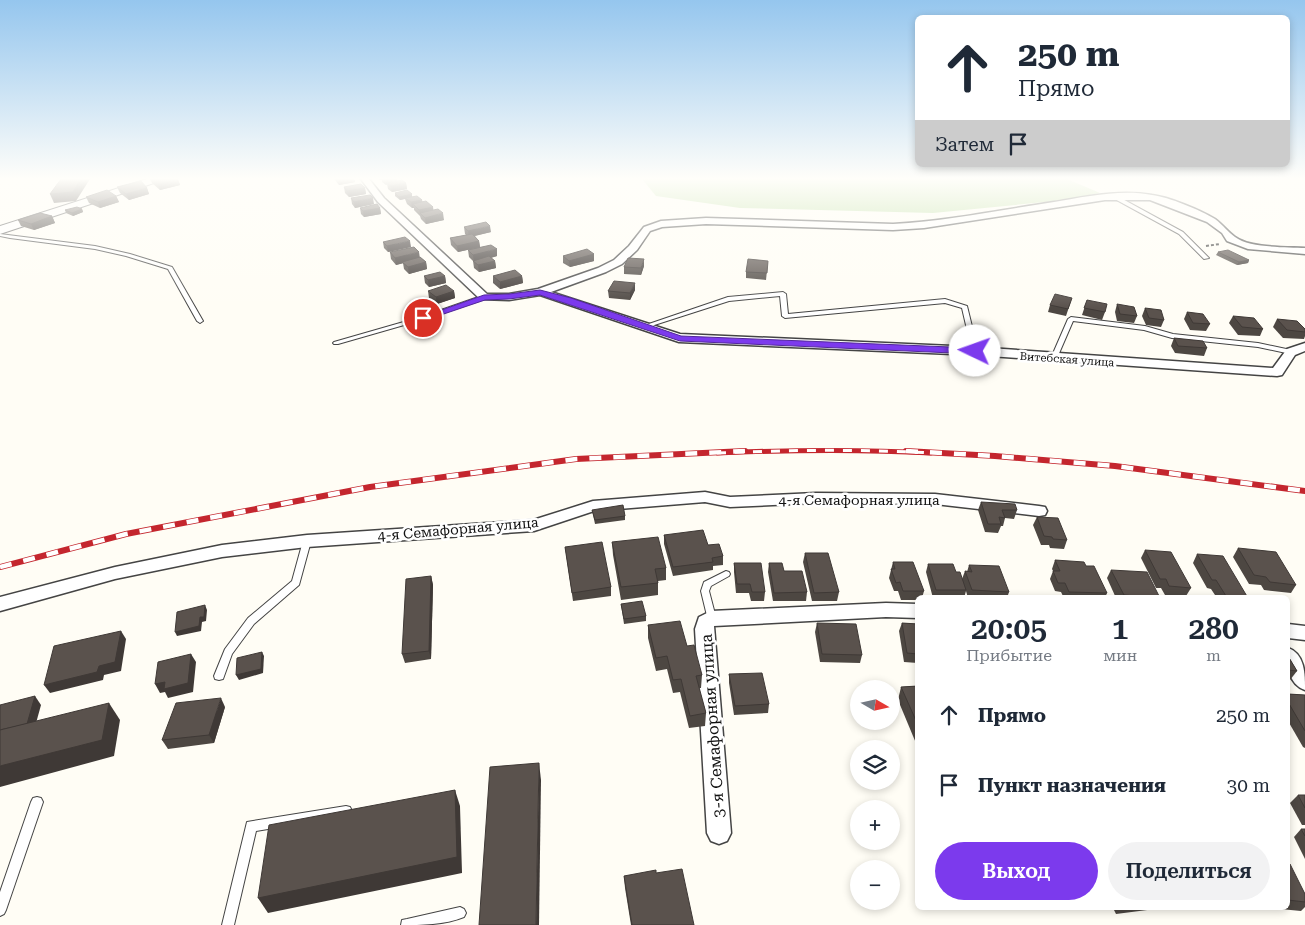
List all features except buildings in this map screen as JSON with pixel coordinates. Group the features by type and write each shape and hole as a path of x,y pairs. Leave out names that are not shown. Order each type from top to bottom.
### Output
{"street":[{"path":"0,230 23,222"},
{"path":"404,222 484,297"},
{"path":"540,292 602,270 618,262 633,248 647,229 661,224 688,222"},
{"path":"742,222 892,227 943,222"},
{"path":"1213,222 1225,231 1231,239 1252,247 1305,252"},
{"name":"Витебская улица","path":"484,297 509,297 540,292 680,338 975,351 1054,358 1277,372 1291,352"},
{"path":"1291,352 1305,346"},
{"name":"4-я Семафорная улица","path":"0,604 115,573 222,551 307,541 534,525 594,506 705,497 730,502 816,498 935,499 1038,511"},
{"name":"3-я Семафорная улица","path":"719,833 704,629 706,622 711,618 886,610 915,611"},
{"path":"1290,631 1305,633"},
{"path":"1290,659 1305,682"}],"lane":[{"path":"1161,222 1181,233 1206,258"},
{"path":"0,234 16,239 85,245 130,255 170,268 200,321"},
{"path":"643,326 728,300 783,294 786,316 945,301 965,307 975,351"},
{"path":"336,343 423,318 484,297"},
{"path":"1054,358 1071,319 1145,328 1172,336 1258,345 1291,352"},
{"path":"219,676 228,652 250,621 296,583 307,541"},
{"path":"711,618 704,591 707,584 726,574"},
{"path":"0,910 36,802"},
{"path":"228,925 251,826 360,808"},
{"path":"407,925 460,914"}],"path":[{"path":"1194,247 1238,242"}],"railway":[{"path":"717,453 824,450 931,453"},
{"path":"0,567 126,534 370,487 576,459 745,451"},
{"path":"906,451 1115,466 1305,491"}],"route":[{"path":"423,318 484,297 509,297 540,292 680,338 975,351"}]}
